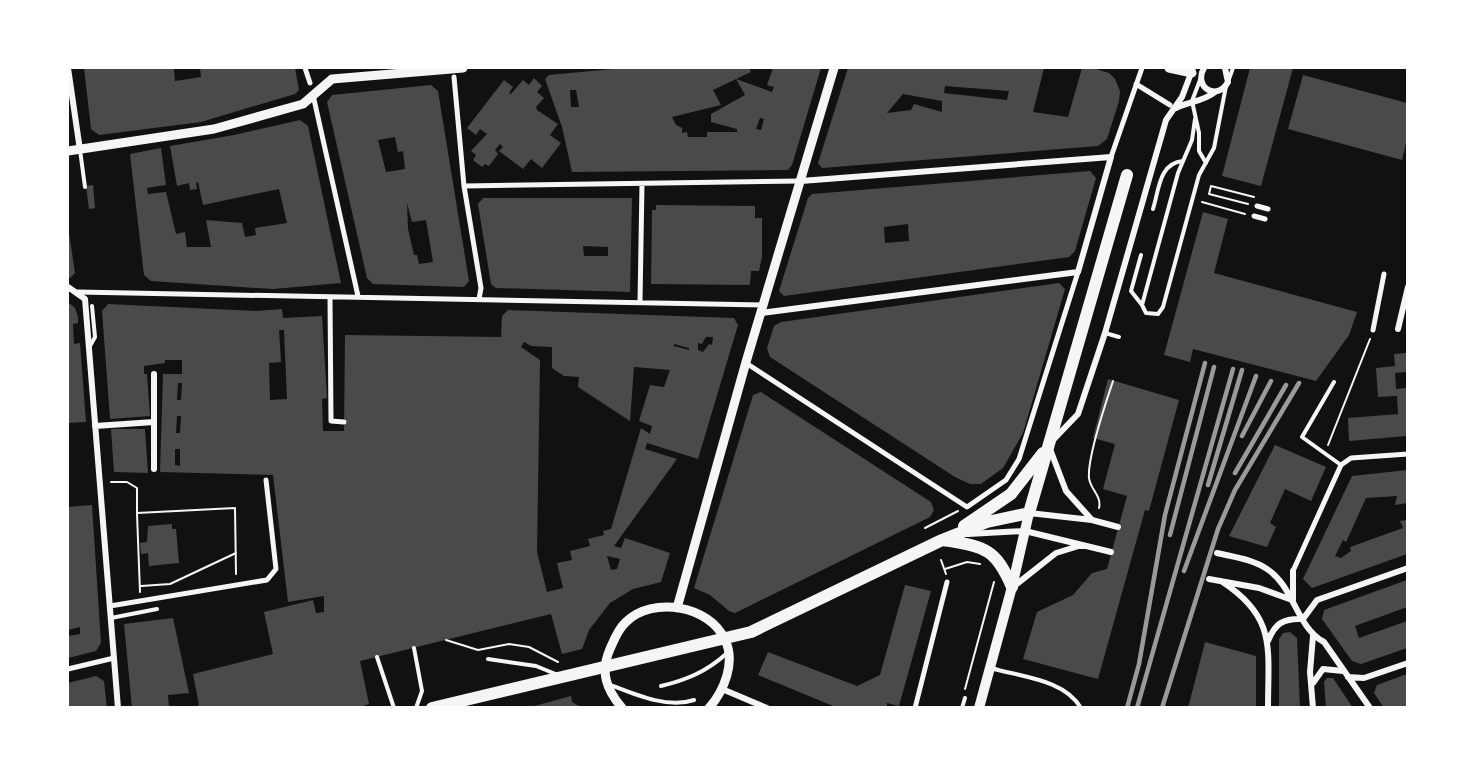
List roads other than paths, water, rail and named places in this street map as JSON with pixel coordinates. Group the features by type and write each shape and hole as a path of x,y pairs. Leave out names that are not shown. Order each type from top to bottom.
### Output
{"highway":[{"path":"432,708 751,632 937,542 987,522 1029,513 1127,176"},
{"path":"937,542 1011,494 1048,444"},
{"path":"937,542 984,547 1003,566 1012,587"}],"main road":[{"path":"979,708 1012,587 1029,513"}],"street":[{"path":"69,68 79,146"},
{"path":"305,68 310,83"},
{"path":"68,151 79,146 214,129 303,104 332,80 463,68"},
{"path":"677,608 746,363 834,68"},
{"path":"746,363 967,507 1006,480 1019,459 1078,272 1111,157 1142,68"},
{"path":"1169,68 1198,72"},
{"path":"1136,84 1173,107 1206,99 1226,86 1229,79 1225,68"},
{"path":"1198,72 1206,89 1215,92"},
{"path":"1092,520 1066,491 1048,444 1078,414 1105,333 1166,120 1198,72"},
{"path":"454,77 465,186 481,288 479,299"},
{"path":"317,91 357,296"},
{"path":"465,186 801,181 1111,157"},
{"path":"640,302 642,184"},
{"path":"1257,206 1268,209"},
{"path":"1254,216 1265,219"},
{"path":"78,292 640,302 762,309 1078,272"},
{"path":"1373,330 1384,274"},
{"path":"68,287 85,299 118,708"},
{"path":"1398,329 1407,287"},
{"path":"327,297 331,421 344,422"},
{"path":"154,374 154,469"},
{"path":"95,426 154,422"},
{"path":"1293,600 1293,571 1341,465 1351,458 1407,454"},
{"path":"110,606 236,583 267,580 276,569 266,480"},
{"path":"1029,513 1092,520 1118,526"},
{"path":"955,535 1025,531 1111,552"},
{"path":"1012,587 1056,553 1083,545"},
{"path":"1217,553 1266,568 1281,582 1313,636 1324,642 1370,708"},
{"path":"1303,619 1317,600 1407,567"},
{"path":"1209,579 1259,588 1293,600"},
{"path":"1221,581 1240,594 1255,609 1268,641 1268,708"},
{"path":"915,708 947,582"},
{"path":"622,708 608,684 603,667 614,640 626,622 652,608 677,608 705,620 725,639 728,665 722,689 709,708"},
{"path":"1268,641 1276,625 1283,620 1303,619"},
{"path":"1313,636 1310,672 1314,708"},
{"path":"68,669 114,658"},
{"path":"1312,684 1323,669 1364,678 1407,663"},
{"path":"722,689 767,708"}],"lane":[{"path":"1229,79 1233,68"},
{"path":"1198,72 1192,101 1199,151 1206,163"},
{"path":"1141,255 1131,291 1146,313 1156,314 1162,310 1191,200 1214,148 1226,86"},
{"path":"1142,305 1183,161 1192,140 1196,119"},
{"path":"79,146 85,187"},
{"path":"1154,209 1165,169 1170,163 1183,161"},
{"path":"89,348 95,337 92,306"},
{"path":"1105,333 1119,337"},
{"path":"1334,382 1302,437 1341,465"},
{"path":"967,507 979,516"},
{"path":"111,618 157,609"},
{"path":"414,648 422,691 416,708"},
{"path":"661,686 681,682 709,669 728,653"},
{"path":"377,657 394,708"},
{"path":"488,659 536,666 561,676"},
{"path":"990,668 1062,688 1074,696 1081,708"},
{"path":"608,684 669,703 683,704 694,700"},
{"path":"962,708 965,698"}],"railway":[{"path":"1127,708 1139,664 1165,515 1205,363"},
{"path":"1170,535 1214,367"},
{"path":"1137,708 1233,369"},
{"path":"1208,485 1242,370"},
{"path":"1184,571 1256,376"},
{"path":"1242,436 1271,381"},
{"path":"1162,708 1218,529 1235,490 1299,383"},
{"path":"1235,473 1286,385"}]}
